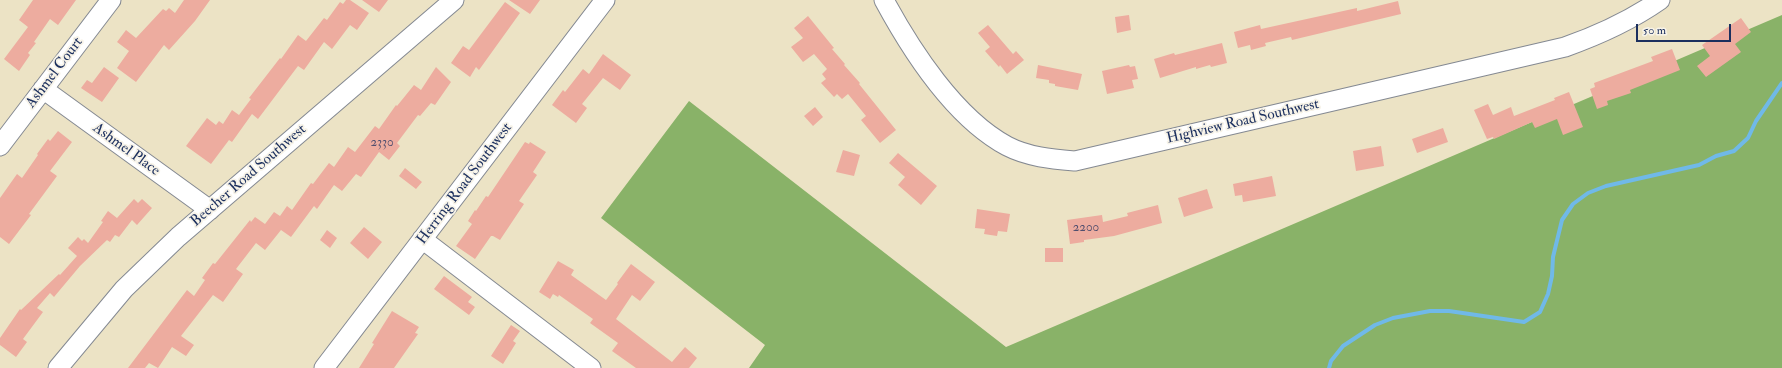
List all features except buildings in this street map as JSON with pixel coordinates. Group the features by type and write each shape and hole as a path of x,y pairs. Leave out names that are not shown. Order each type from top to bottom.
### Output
{"street":[{"name":"Ashmel Court","path":"0,146 111,0"},
{"name":"Beecher Road Southwest","path":"58,368 124,289 178,237 454,0"},
{"name":"Herring Road Southwest","path":"324,368 605,0"},
{"name":"Highview Road Southwest","path":"884,0 896,22 924,64 954,102 981,130 1008,147 1039,158 1075,161 1565,47 1605,33 1642,13 1660,0"},
{"name":"Ashmel Place","path":"43,89 210,210"},
{"path":"422,239 590,368"}],"green space":[{"path":"1782,15 1782,368 749,368 765,345 601,218 689,101 1006,347"}],"waterway":[{"path":"1329,368 1331,361 1343,346 1375,325 1393,318 1430,311 1449,311 1524,322 1540,312 1548,294 1552,276 1553,257 1562,220 1573,204 1588,193 1606,186 1699,165 1716,156 1734,151 1748,138 1756,121 1782,83"}]}
